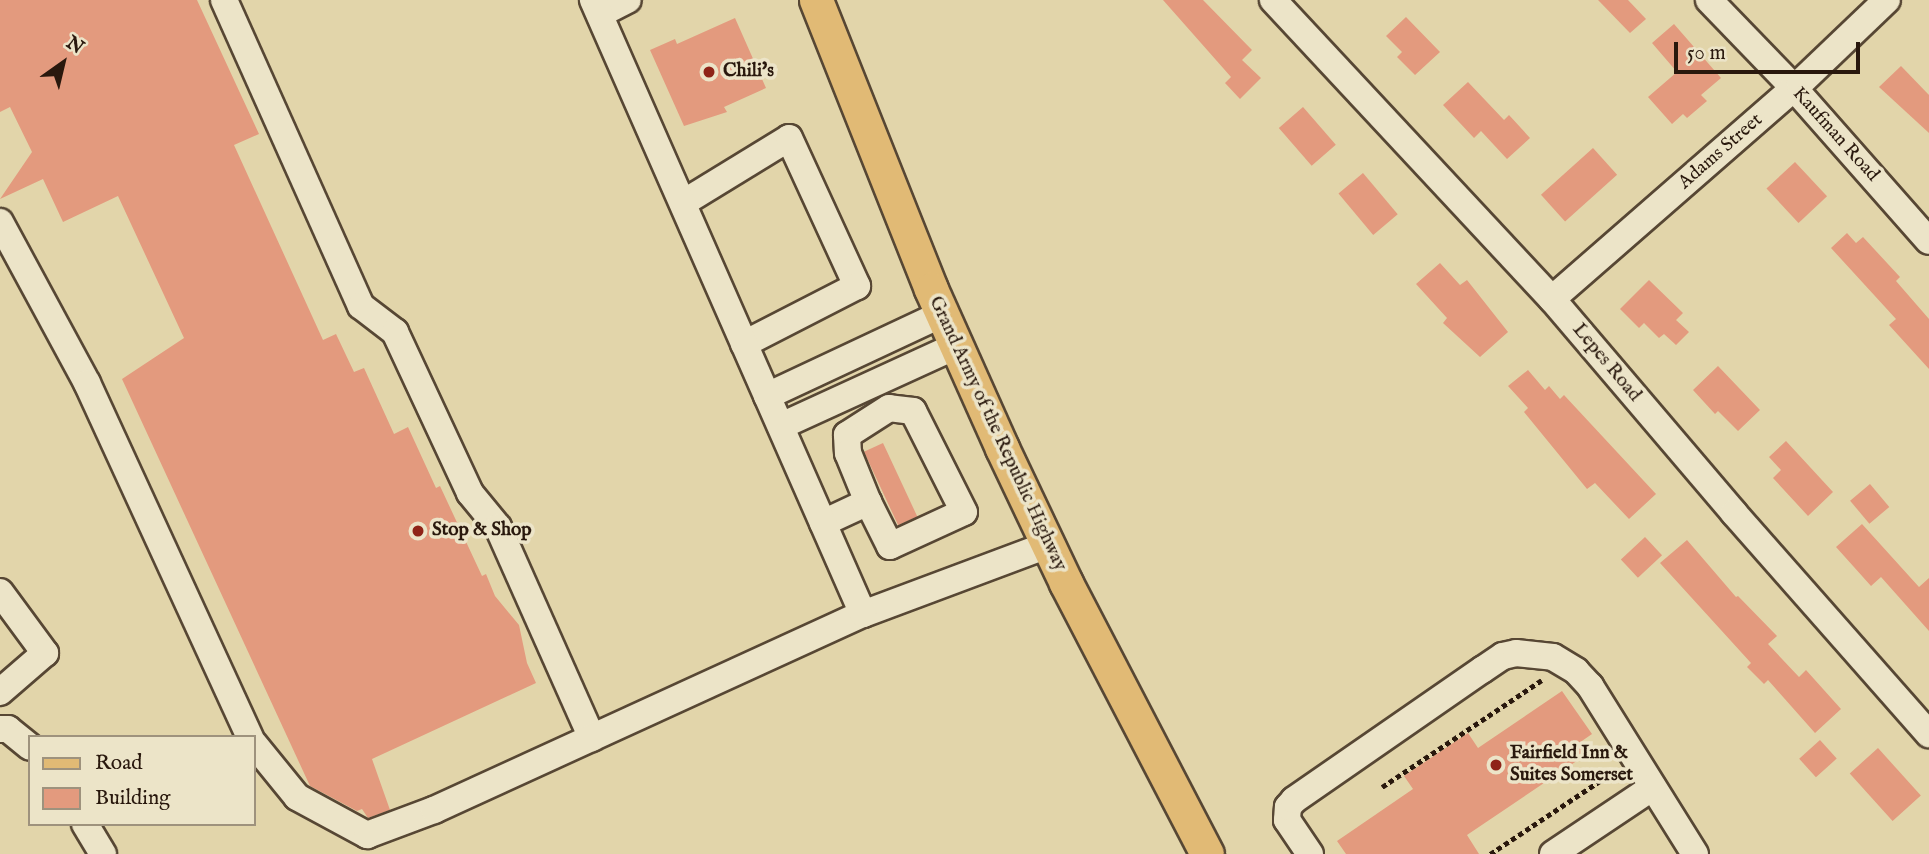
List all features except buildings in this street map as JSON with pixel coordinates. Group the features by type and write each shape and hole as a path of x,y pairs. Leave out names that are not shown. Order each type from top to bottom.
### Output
{"main road":[{"name":"Grand Army of the Republic Highway","path":"816,0 956,346 1048,545 1207,854"}],"street":[{"path":"224,0 362,306 395,332 470,493 498,527 592,738"},
{"path":"628,0 597,7 863,614"},
{"name":"Lepes Road","path":"1273,0 1552,299 1734,513 1929,734"},
{"name":"Kaufman Road","path":"1709,0 1794,89 1929,241"},
{"name":"Adams Street","path":"1552,299 1794,89 1887,0"},
{"path":"683,203 789,138 857,286 744,344"},
{"path":"0,222 87,383 249,735"},
{"path":"767,396 942,314"},
{"path":"781,426 956,346"},
{"path":"889,408 913,411 964,512 890,546 867,502 848,453 847,435 889,408"},
{"path":"823,523 867,502"},
{"path":"256,746 297,797 367,835 434,810 863,614 1048,545"},
{"path":"0,592 45,653 0,692"},
{"path":"1310,854 1287,820 1288,807 1294,800 1503,656 1516,653 1553,657 1576,671 1590,686 1695,854"},
{"path":"0,729 8,729 28,745"},
{"path":"1553,854 1653,787"},
{"path":"86,826 103,854"}],"path":[{"path":"1382,787 1550,675"},
{"path":"1490,854 1622,766"}],"place":[{"name":"Chili's","path":"709,72"},
{"name":"Stop & Shop","path":"418,531"},
{"name":"Fairfield Inn & Suites Somerset","path":"1496,765"}]}
